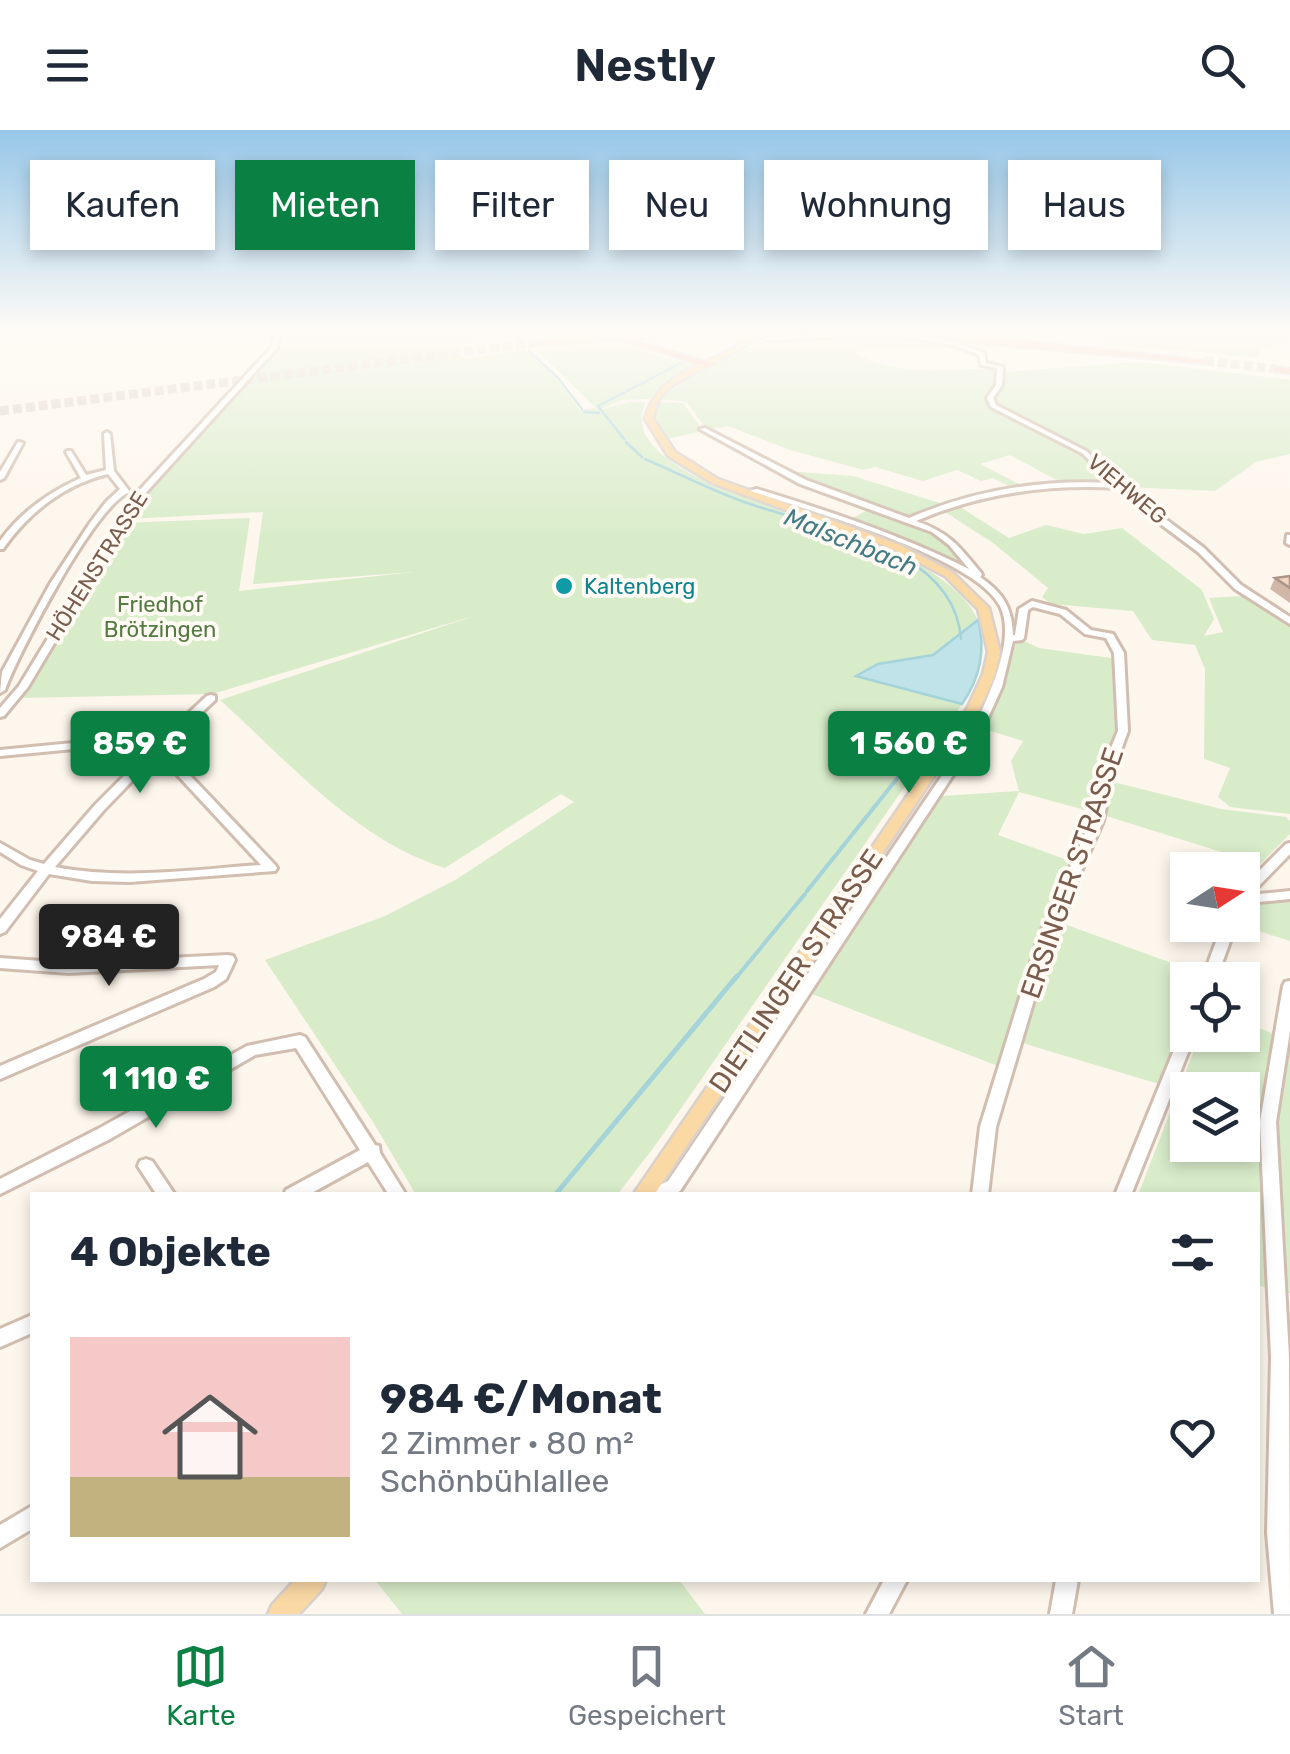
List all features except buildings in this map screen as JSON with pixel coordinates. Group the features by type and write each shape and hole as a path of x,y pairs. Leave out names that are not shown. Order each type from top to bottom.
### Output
{"main road":[{"name":"DIETLINGER STRASSE","path":"646,1192 973,709 994,652 993,632 984,611 962,587 934,566 879,540 746,493 681,462 663,446 650,426 648,412 653,402"},
{"path":"281,1614 311,1582"}],"street":[{"name":"HÖHENSTRASSE","path":"0,714 138,496 224,402"},
{"name":"VIEHWEG","path":"992,402 1084,452 1238,586 1290,621"},
{"name":"DIETLINGER STRASSE","path":"704,429 803,482 935,530 952,543 976,570 976,576"},
{"path":"108,434 110,471 122,491 138,496"},
{"path":"0,478 20,442"},
{"path":"69,452 84,479"},
{"path":"0,548 17,524 84,479 110,471"},
{"path":"911,520 966,498 1066,484 1122,486"},
{"path":"10,702 0,691 40,611 101,512 122,491"},
{"name":"DIETLINGER STRASSE","path":"662,1192 674,1186 976,731 999,681 1009,638 1004,604 976,576 919,548 757,492 746,493"},
{"name":"DIETLINGER STRASSE","path":"1009,638 1019,638 1024,609 1032,604"},
{"name":"ERSINGER STRASSE","path":"980,1192 988,1126 1046,936 1097,822 1107,772 1123,731 1120,653 1112,638 1088,632 1063,612 1032,604"},
{"path":"0,929 43,869 157,747 211,698"},
{"path":"0,753 168,737"},
{"path":"0,847 43,869 111,877 271,868 157,747"},
{"path":"1260,878 1290,847"},
{"path":"1260,898 1290,895"},
{"path":"0,963 68,968 228,960 221,975 208,983 0,1073"},
{"path":"1286,1614 1278,1533 1280,1357 1268,1122 1290,986"},
{"path":"0,1186 252,1050 300,1041 396,1192"},
{"path":"1123,1192 1180,1052"},
{"path":"298,1192 373,1151"},
{"path":"146,1166 165,1192"},
{"path":"0,1338 30,1325"},
{"path":"0,1536 30,1518"},
{"path":"878,1614 895,1582"},
{"path":"1060,1614 1067,1582"}],"green space":[{"name":"Friedhof Brötzingen","path":"231,402 574,402 580,410 596,408 590,402 617,402 596,411 628,402 646,402 644,430 650,442 674,463 713,486 899,554 934,574 961,596 978,620 933,655 878,664 873,682 890,683 962,704 619,1192 414,1192 373,1122 265,960 385,916 457,879 574,802 561,794 445,868 381,839 352,819 220,700 477,615 212,694 20,698 121,523 250,518 239,591 414,572 253,584 263,512 126,519 163,472"},
{"path":"659,402 683,403 703,431 663,440 653,414"},
{"path":"687,402 1290,402 1290,454 1256,462 1215,491 1064,484 1010,455 980,464 1029,489 1018,491 993,478 981,481 957,470 923,481 790,450 728,426 707,430"},
{"path":"786,471 853,476 943,504 909,517 813,485"},
{"path":"954,503 1009,538 1046,525 1084,534 1122,528 1202,590 1214,619 1204,636 1223,632 1209,598 1242,596 1290,625 1290,814 1230,807 1218,797 1230,768 1204,759 1205,669 1195,645 1152,640 1133,611 1051,604 1042,597 1048,588 993,543 939,508"},
{"path":"869,509 901,519 939,538 974,572 930,550 848,521"},
{"path":"1022,640 1039,648 1118,659 1119,731 1096,813 1019,792 998,835 1076,863 1003,1068 812,994 942,796 1019,791 1011,761 1023,741 984,729 1003,690 1016,643"},
{"path":"1109,781 1221,809 1286,817 1290,834 1260,864 1260,852 1222,852 1103,815"},
{"path":"1290,899 1290,941 1260,931 1260,905"},
{"path":"1056,921 1170,962 1171,1052 1159,1084 1019,1042"},
{"path":"1290,1027 1290,1293 1282,1292 1276,1120"},
{"path":"1260,1028 1277,1035 1273,1290 1260,1286 1260,1192 1139,1192 1170,1112 1170,1162 1260,1162 1260,1072 1186,1072 1193,1052 1260,1052"},
{"path":"377,1582 681,1582 705,1614 402,1614"}],"water":[{"path":"978,620 980,664 962,704 856,676 878,664 933,655"}],"waterway":[{"path":"577,402 582,409"},
{"name":"Malschbach","path":"600,409 598,406 605,402"},
{"name":"Malschbach","path":"601,410 624,439"},
{"path":"584,412 599,413"},
{"name":"Malschbach","path":"626,442 642,457"},
{"path":"645,459 737,499 847,533 910,562 935,582 953,607 961,639"},
{"name":"Malschbach","path":"914,757 934,724"},
{"name":"Malschbach","path":"807,891 916,755"},
{"name":"Malschbach","path":"735,979 805,894"},
{"name":"Malschbach","path":"557,1192 737,976"}],"tunnel":[{"path":"0,411 69,402"}],"place":[{"name":"Kaltenberg","path":"564,586"}]}
